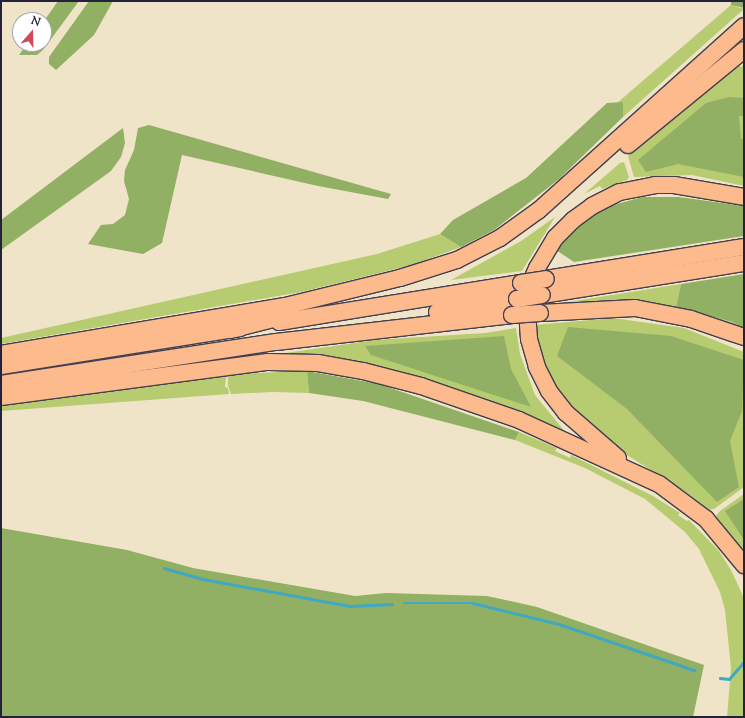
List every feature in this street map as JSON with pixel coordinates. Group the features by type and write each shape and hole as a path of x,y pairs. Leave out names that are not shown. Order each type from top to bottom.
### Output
{"highway":[{"path":"1,354 247,313 400,278 457,260 484,247 520,224 560,193 744,26"},
{"path":"230,330 408,286 450,271 506,245 554,210 744,50"},
{"path":"635,472 574,421 549,391 537,367 529,339 527,309 529,286 548,247 563,229 583,211 620,192 655,185 674,185 744,197"},
{"path":"1,366 744,247"},
{"path":"1,384 276,342 517,299 744,263"},
{"path":"276,342 512,315 583,309 635,308 691,319 744,337"},
{"path":"1,397 268,362 339,366 421,386 480,406 537,428 635,472 659,484 692,506 721,534 744,565"}],"green space":[{"path":"58,1 79,1 52,38 52,12 50,12"},
{"path":"89,1 113,1 94,35 56,70 49,64 49,57"},
{"path":"731,1 744,1 744,8 731,5"},
{"path":"731,5 744,9 623,117 623,103 617,103"},
{"path":"21,52 41,52 37,55 19,55"},
{"path":"738,65 741,67 744,65 744,186 692,175 634,177 628,156"},
{"path":"729,97 744,98 744,116 739,116 741,139 744,139 744,177 678,164 646,172 638,160 706,103"},
{"path":"623,102 623,117 559,179 494,230 461,247 440,234 453,220 526,178 607,103"},
{"path":"149,125 391,194 388,199 318,186 182,155 162,243 143,254 88,244 101,225 113,224 125,215 129,199 124,181 125,170 134,150 138,128"},
{"path":"123,128 125,143 121,157 111,171 1,250 1,220"},
{"path":"624,162 629,177 627,180 602,189 600,186 584,194 620,163"},
{"path":"643,197 679,197 744,206 744,236 574,262 556,250 585,221 609,206"},
{"path":"555,217 522,271 451,280 521,241"},
{"path":"440,234 461,247 412,265 301,292 1,344 1,338 377,254"},
{"path":"744,274 744,329 733,322 676,307 681,284"},
{"path":"681,284 676,307 733,322 744,329 722,324 543,306"},
{"path":"613,318 684,328 744,352 744,487 714,509 708,510 686,492 598,437 547,381 534,325"},
{"path":"568,327 671,336 744,360 742,411 730,441 739,487 717,502 627,409 557,356"},
{"path":"516,328 520,354 535,395 567,434 476,396 368,363 309,355 272,355 375,340 485,333"},
{"path":"504,336 511,369 531,407 371,355 365,346"},
{"path":"307,371 309,393 273,392 231,394 228,386 228,374"},
{"path":"307,371 379,384 519,432 515,440 363,401 309,393"},
{"path":"226,376 225,387 228,388 229,394 1,411 1,401"},
{"path":"519,432 557,448 555,451 570,458 571,455 653,496 680,513 678,515 687,521 689,520 719,551 731,570 744,598 744,717 727,717 731,668 725,610 720,592 699,549 685,532 645,499 585,468 515,440"},
{"path":"744,494 744,557 714,518 720,511"},
{"path":"744,499 744,540 725,511"},
{"path":"1,528 127,550 193,568 355,596 386,593 487,596 537,607 704,665 693,717 1,717"}],"waterway":[{"path":"164,568 203,579 350,606 392,604"},
{"path":"404,603 473,603 559,624 694,670"},
{"path":"720,678 729,679 744,662"}]}
